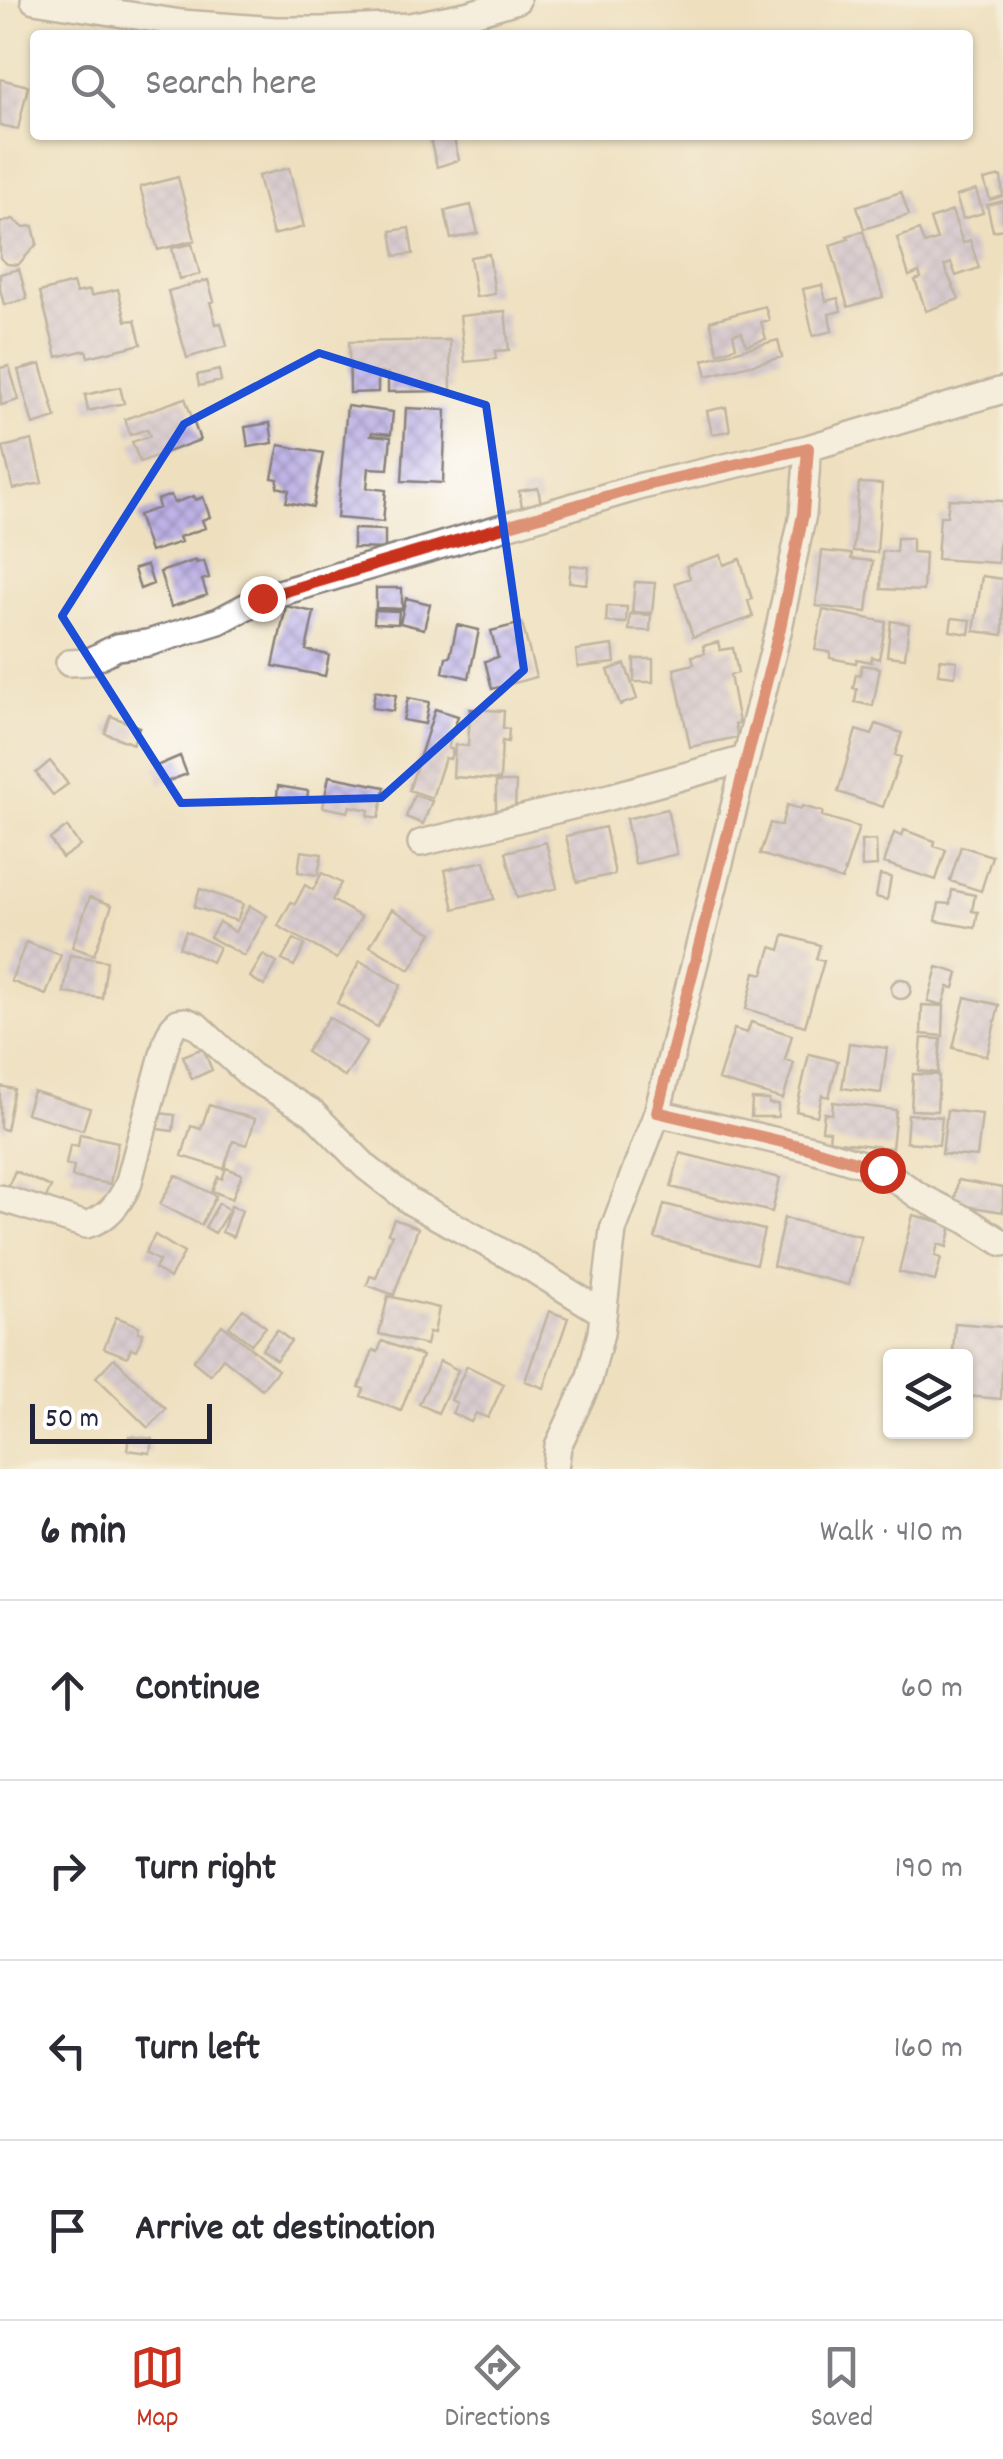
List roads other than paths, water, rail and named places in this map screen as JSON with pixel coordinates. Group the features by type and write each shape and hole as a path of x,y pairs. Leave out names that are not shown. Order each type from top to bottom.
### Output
{"street":[{"path":"34,0 181,23 322,30 410,26 518,0"},
{"path":"69,662 88,662 117,648 148,643 220,621 262,598 623,492 808,448 1003,390"},
{"path":"555,1469 558,1446 589,1380 601,1333 613,1230 657,1112 780,628 803,514 808,448"},
{"path":"421,843 745,759"},
{"path":"0,1198 86,1224 110,1213 128,1185 167,1040 178,1022 186,1021 196,1025 252,1076 314,1112 366,1168 411,1202 529,1266 603,1313"},
{"path":"657,1112 882,1170 919,1196 1003,1243"}]}
